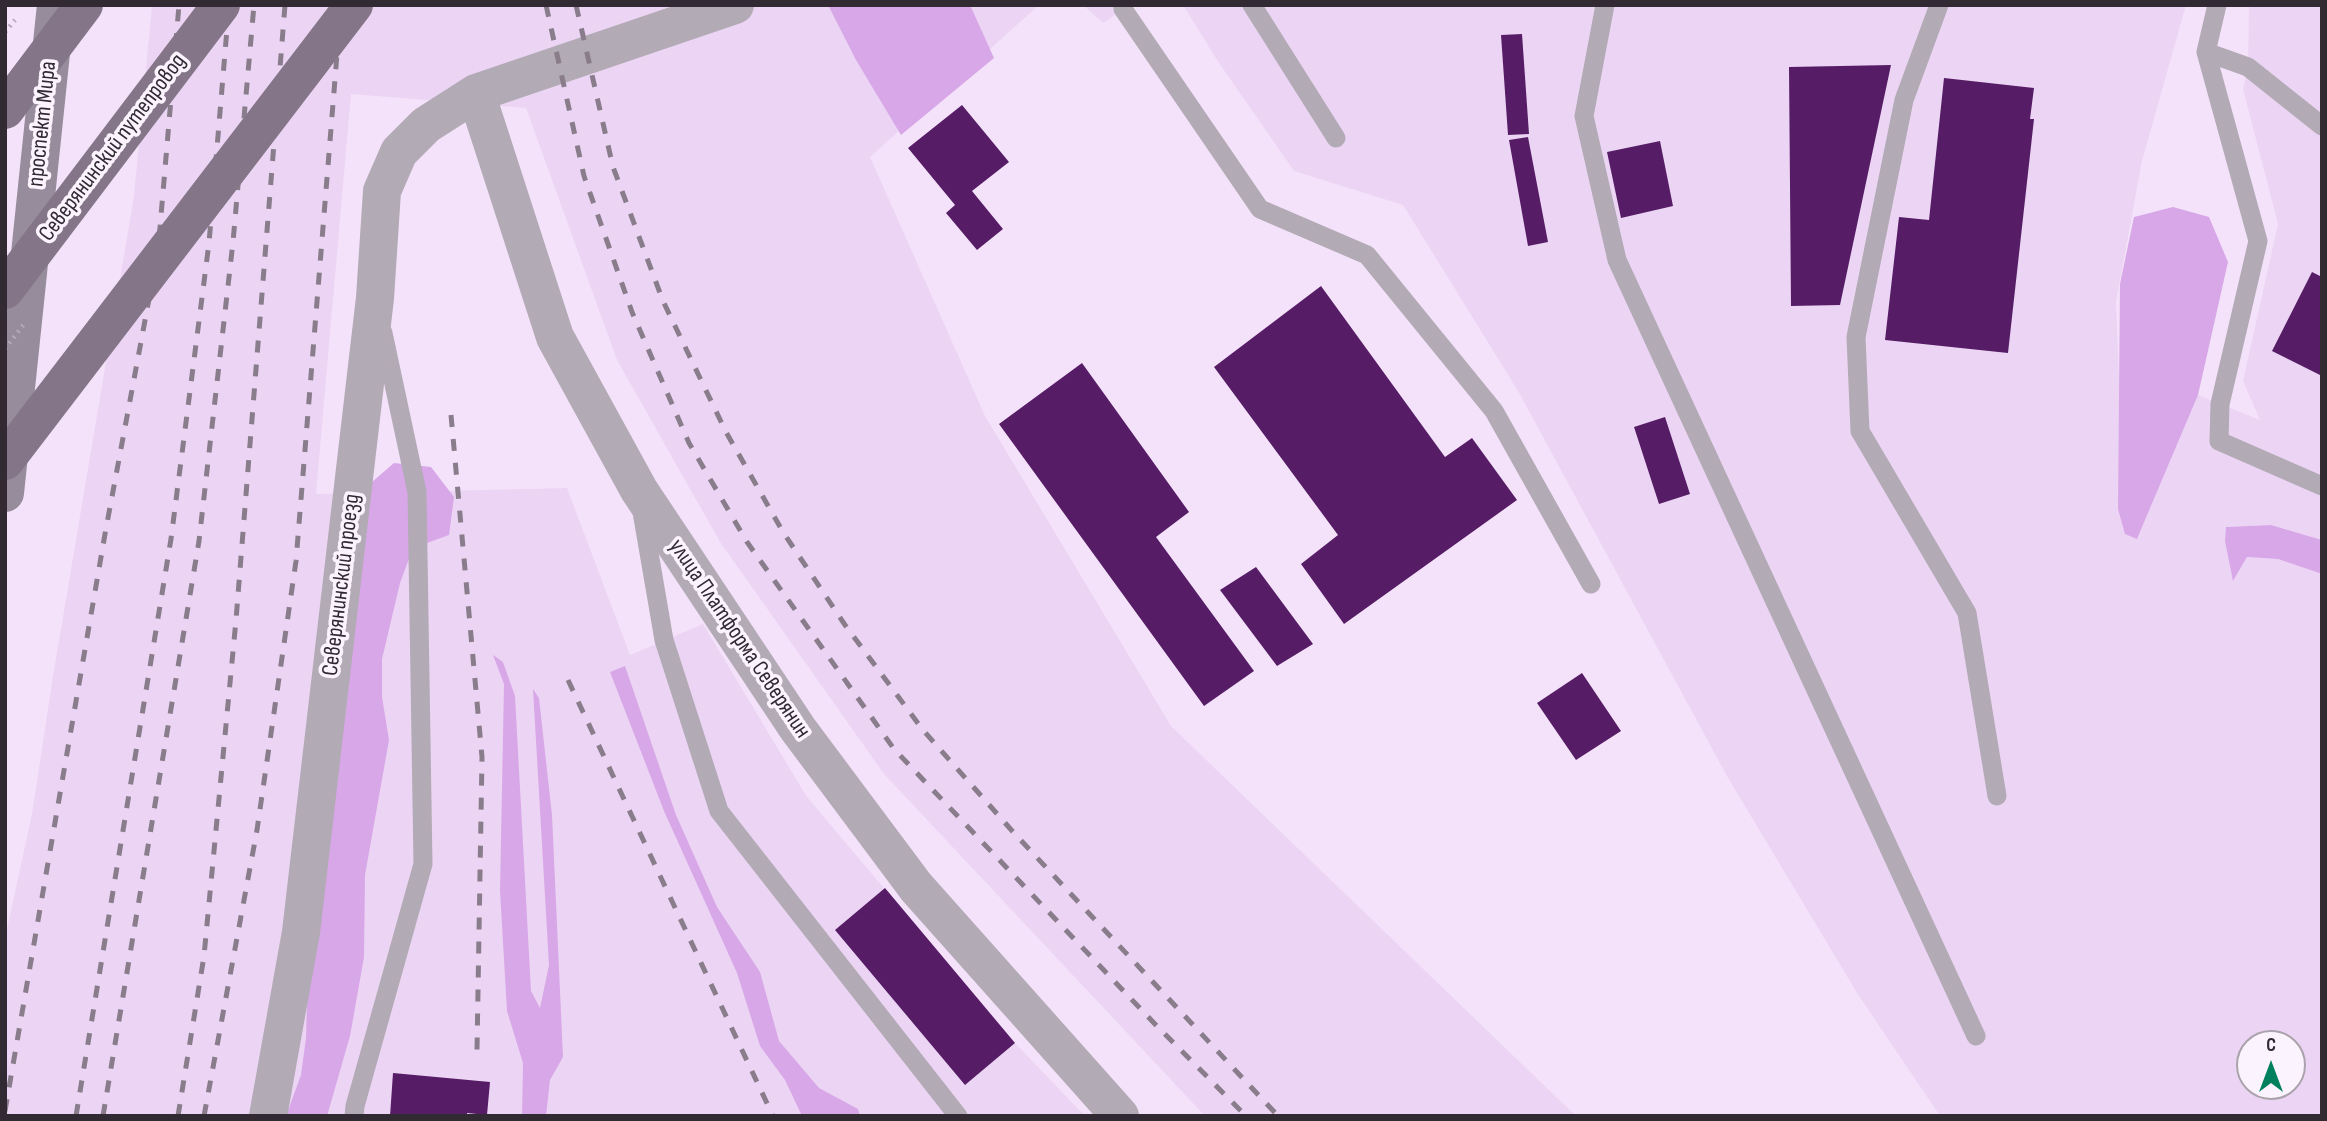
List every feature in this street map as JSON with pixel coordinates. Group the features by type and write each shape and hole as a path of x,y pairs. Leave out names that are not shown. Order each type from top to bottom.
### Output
{"main road":[{"name":"проспект Мира","path":"5,493 56,5"},
{"path":"5,110 84,5"},
{"name":"Северянинский путепровод","path":"5,290 221,5"},
{"path":"5,461 354,5"}],"street":[{"name":"Северянинский проезд","path":"268,1116 301,932 375,298 382,191 399,152 426,125 476,93 735,5"},
{"name":"улица Платформа Северянин","path":"476,93 555,337 639,490 798,729 916,887 1120,1116"}],"lane":[{"path":"1123,5 1123,9 1260,209 1367,255 1494,411 1591,584"},
{"path":"1252,5 1336,138"},
{"path":"1605,5 1584,117 1617,260 1976,1036"},
{"path":"1939,5 1904,100 1856,337 1860,431 1967,613 1997,796"},
{"path":"2217,5 2206,52 2258,241 2220,404 2219,441 2322,486"},
{"path":"2206,52 2248,68 2322,126"},
{"path":"354,1116 424,864 417,492 375,298"},
{"path":"639,490 664,640 719,811 958,1116"}],"shaded area":[{"path":"152,5 1039,5 870,157 985,416 1171,726 1576,1116 1205,1116 884,774 720,542 617,360 526,108 351,94 316,494 567,488 630,655 703,624 807,797 1015,1043 1085,1116 5,1116 5,938 32,814 134,196"},
{"path":"828,5 970,5 994,58 901,135 856,60"},
{"path":"1083,5 1130,5 1103,23"},
{"path":"1183,5 2186,5 2142,161 2116,302 2125,533 2137,539 2198,395 2260,420 2243,381 2278,224 2243,89 2248,67 2249,5 2322,5 2322,540 2271,525 2226,527 2234,580 2247,557 2278,559 2322,574 2322,1116 1940,1116 1857,993 1728,778 1518,391 1403,205 1294,171 1219,63"},
{"path":"2173,207 2209,217 2228,262 2198,395 2137,539 2125,534 2118,509 2120,284 2134,217"},
{"path":"394,463 431,467 454,497 449,535 413,548 400,583 382,659 382,697 389,740 365,875 364,957 350,1036 327,1116 286,1116 301,1075 306,1038 309,932 365,488"},
{"path":"2271,525 2322,540 2322,574 2278,559 2247,557 2233,581 2225,541 2226,527"},
{"path":"493,655 503,662 515,696 531,991 540,1008 549,965 533,689 539,698 552,815 563,1057 550,1080 546,1116 522,1116 523,1063 507,1011 500,891 504,684"},
{"path":"625,666 676,815 717,907 760,972 779,1041 819,1088 858,1109 860,1116 802,1116 785,1080 760,1046 737,973 664,811 610,672"}],"building":[{"path":"1522,34 1529,134 1508,135 1501,35"},
{"path":"1891,65 1840,305 1791,306 1789,67"},
{"path":"1944,78 2034,88 2030,119 2034,119 2008,353 1885,340 1899,217 1929,220"},
{"path":"962,105 1009,162 972,191 1003,229 977,250 946,213 955,205 908,148"},
{"path":"1528,137 1548,242 1528,246 1509,140"},
{"path":"1660,141 1673,206 1621,218 1607,152"},
{"path":"2312,272 2322,277 2322,376 2272,351"},
{"path":"1321,286 1445,457 1472,438 1517,500 1344,624 1301,564 1338,535 1214,367"},
{"path":"1082,363 1189,512 1156,537 1254,671 1204,706 999,424"},
{"path":"1665,417 1690,494 1659,504 1634,427"},
{"path":"1256,567 1313,644 1277,666 1220,590"},
{"path":"1582,673 1621,731 1576,760 1537,703"},
{"path":"885,888 1015,1043 965,1085 835,930"},
{"path":"393,1073 490,1082 487,1115 467,1113 467,1116 390,1116"}],"railway":[{"path":"5,1111 105,534 158,251 179,5"},
{"path":"76,1116 171,539 209,243 229,5"},
{"path":"103,1116 199,541 233,242 254,5"},
{"path":"178,1116 204,956 236,620 285,5"},
{"path":"204,1116 257,830 296,561 341,5"},
{"path":"546,5 584,176 632,312 689,443 747,542 894,749 1246,1116"},
{"path":"576,5 613,167 663,301 726,432 783,532 845,625 923,730 1014,833 1278,1116"},
{"path":"451,415 482,757 477,1050"},
{"path":"568,680 773,1116"}]}
